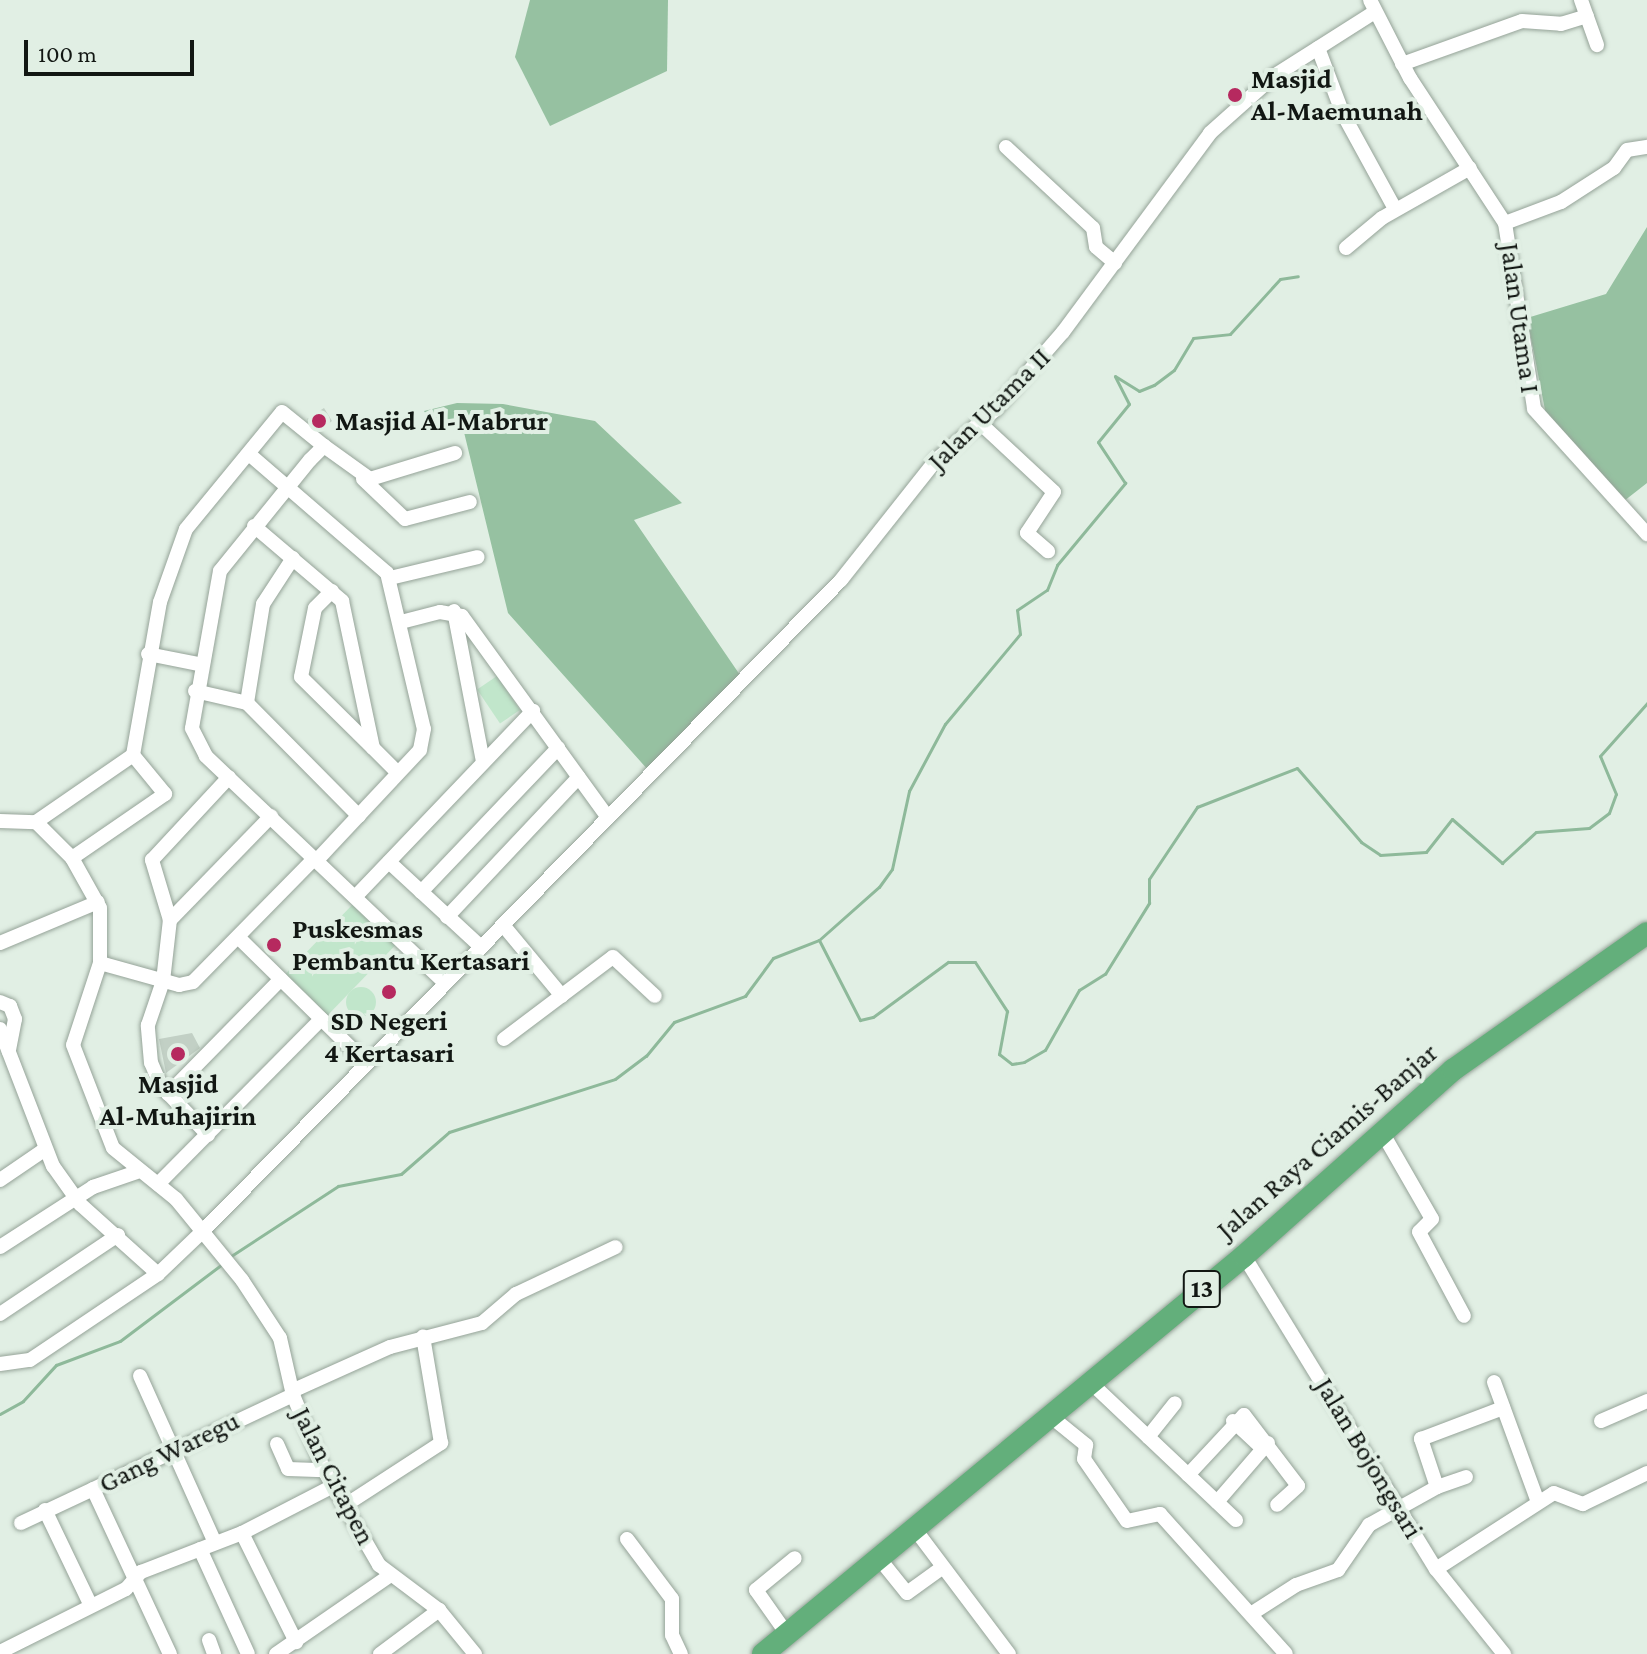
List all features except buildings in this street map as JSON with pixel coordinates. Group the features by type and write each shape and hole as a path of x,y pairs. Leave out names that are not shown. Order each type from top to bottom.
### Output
{"highway":[{"name":"Jalan Raya Ciamis-Banjar","path":"763,1654 1244,1256 1382,1132 1518,1019 1647,933"}],"street":[{"path":"1581,0 1597,45"},
{"name":"Jalan Utama II","path":"0,1364 30,1360 158,1274 203,1231 364,1061 503,925 841,580 944,451 980,423 1024,379 1210,133 1263,84 1318,48 1373,6"},
{"name":"Jalan Utama I","path":"1373,6 1402,64 1505,223 1534,409 1647,534"},
{"path":"1402,64 1522,21 1561,24 1587,16"},
{"path":"1318,48 1343,114 1395,209"},
{"path":"1006,147 1093,228 1097,249 1114,262"},
{"path":"1505,223 1561,202 1614,168 1627,150 1647,147"},
{"path":"1346,248 1395,209 1470,168"},
{"path":"0,821 36,822 133,755 148,654 180,538 284,412 405,519 470,502"},
{"path":"980,423 1054,492 1027,533 1048,551"},
{"path":"324,446 254,526 220,571 199,664 193,739 445,983"},
{"path":"363,479 455,453"},
{"path":"100,963 163,981 193,982 359,816 398,773 424,736 390,578 289,485 249,454"},
{"path":"254,526 332,591 350,621 373,748"},
{"path":"390,578 478,557"},
{"path":"247,703 263,604 293,558"},
{"path":"332,591 315,608 301,677 398,773"},
{"path":"454,611 533,711 608,818"},
{"path":"401,622 454,611"},
{"path":"454,611 483,762"},
{"path":"148,654 199,664"},
{"path":"195,691 247,703 359,816"},
{"path":"357,895 533,711"},
{"path":"421,892 558,748"},
{"path":"72,858 165,794 133,755"},
{"path":"208,1135 168,1094 154,1074 147,1036 163,981 170,920 153,855 229,777"},
{"path":"447,917 579,777"},
{"path":"170,920 271,816"},
{"path":"0,943 98,902 72,858 36,822"},
{"path":"389,862 481,947"},
{"name":"Jalan Citapen","path":"98,902 103,925 100,963 74,1030 74,1050 113,1148 137,1172 158,1184 226,1260 276,1331 292,1393 324,1470 344,1506 389,1576 439,1610 475,1654"},
{"path":"503,925 562,996"},
{"path":"238,937 364,1061"},
{"path":"504,1039 613,957 655,996"},
{"path":"168,1094 281,979"},
{"path":"0,1002 10,1006 15,1019 7,1059"},
{"path":"158,1184 321,1019"},
{"path":"0,1029 7,1059 44,1150 74,1197 158,1274"},
{"path":"1382,1132 1432,1219 1419,1232 1464,1316"},
{"path":"1,1176 44,1150"},
{"path":"0,1247 74,1197 137,1172"},
{"path":"0,1314 118,1235"},
{"name":"Gang Waregu","path":"21,1523 292,1393 423,1337 482,1323 516,1294 616,1247"},
{"name":"Jalan Bojongsari","path":"1244,1256 1436,1569 1504,1654"},
{"path":"344,1506 441,1443 423,1337"},
{"path":"140,1376 215,1543"},
{"path":"1090,1382 1236,1520"},
{"path":"1494,1382 1538,1502"},
{"path":"1601,1421 1647,1401"},
{"path":"1148,1437 1175,1403"},
{"path":"1437,1487 1421,1439 1503,1408"},
{"path":"1049,1415 1086,1445 1084,1459 1127,1521 1160,1514 1254,1612 1286,1654"},
{"path":"1188,1475 1233,1421 1266,1446 1298,1486 1277,1505"},
{"path":"277,1444 288,1469 324,1470"},
{"path":"1217,1502 1266,1446"},
{"path":"1436,1569 1538,1502 1557,1493 1583,1504 1647,1473"},
{"path":"1254,1612 1296,1585 1338,1570 1356,1538 1397,1506 1466,1477"},
{"path":"0,1652 126,1589 136,1575 242,1533 333,1486"},
{"path":"93,1489 136,1575 170,1654"},
{"path":"45,1510 91,1606"},
{"path":"914,1528 1009,1654"},
{"path":"242,1533 296,1642"},
{"path":"627,1539 672,1599 672,1635 681,1654"},
{"path":"200,1549 248,1654"},
{"path":"878,1557 907,1593 943,1567"},
{"path":"787,1634 756,1590 795,1558"},
{"path":"276,1654 389,1576"},
{"path":"380,1654 439,1610"}],"green space":[{"path":"530,0 668,0 667,71 550,126 515,57"},
{"path":"1647,227 1647,483 1624,501 1546,415 1527,318 1606,294"},
{"path":"457,403 503,404 595,421 682,503 634,520 740,675 649,771 508,613 462,424 435,429 424,411"},
{"path":"497,676 520,710 500,723 477,689"},
{"path":"355,902 397,943 325,1019 282,978"},
{"path":"361,987 367,988 375,996 375,1008 367,1016 361,1017 355,1016 347,1008 346,1002 347,996 355,988"}],"waterway":[{"path":"231,1256 338,1186 401,1174 449,1132 615,1079 646,1056 674,1022 745,996 773,958 819,940 879,887 892,869 909,791 945,724 1020,634 1017,610 1047,590 1057,565 1125,483 1098,442 1129,404 1115,376 1139,391 1154,385 1174,370 1193,338 1230,334 1280,279 1298,276"},
{"path":"819,940 860,1020 873,1017 948,962 975,962 1007,1011 999,1054 1012,1064 1024,1062 1045,1050 1079,990 1105,974 1149,903 1149,879 1197,807 1297,768 1361,842 1380,855 1426,852 1452,819 1502,863 1536,832 1589,828 1609,813 1616,794 1600,756 1647,703"},
{"path":"0,1414 23,1401 56,1365 120,1341 222,1264"}],"place":[{"name":"Masjid Al-Maemunah","path":"1235,95"},
{"name":"Masjid Al-Mabrur","path":"319,421"},
{"name":"Puskesmas Pembantu Kertasari","path":"274,945"},
{"name":"SD Negeri 4 Kertasari","path":"389,992"},
{"name":"Masjid Al-Muhajirin","path":"178,1054"}]}
